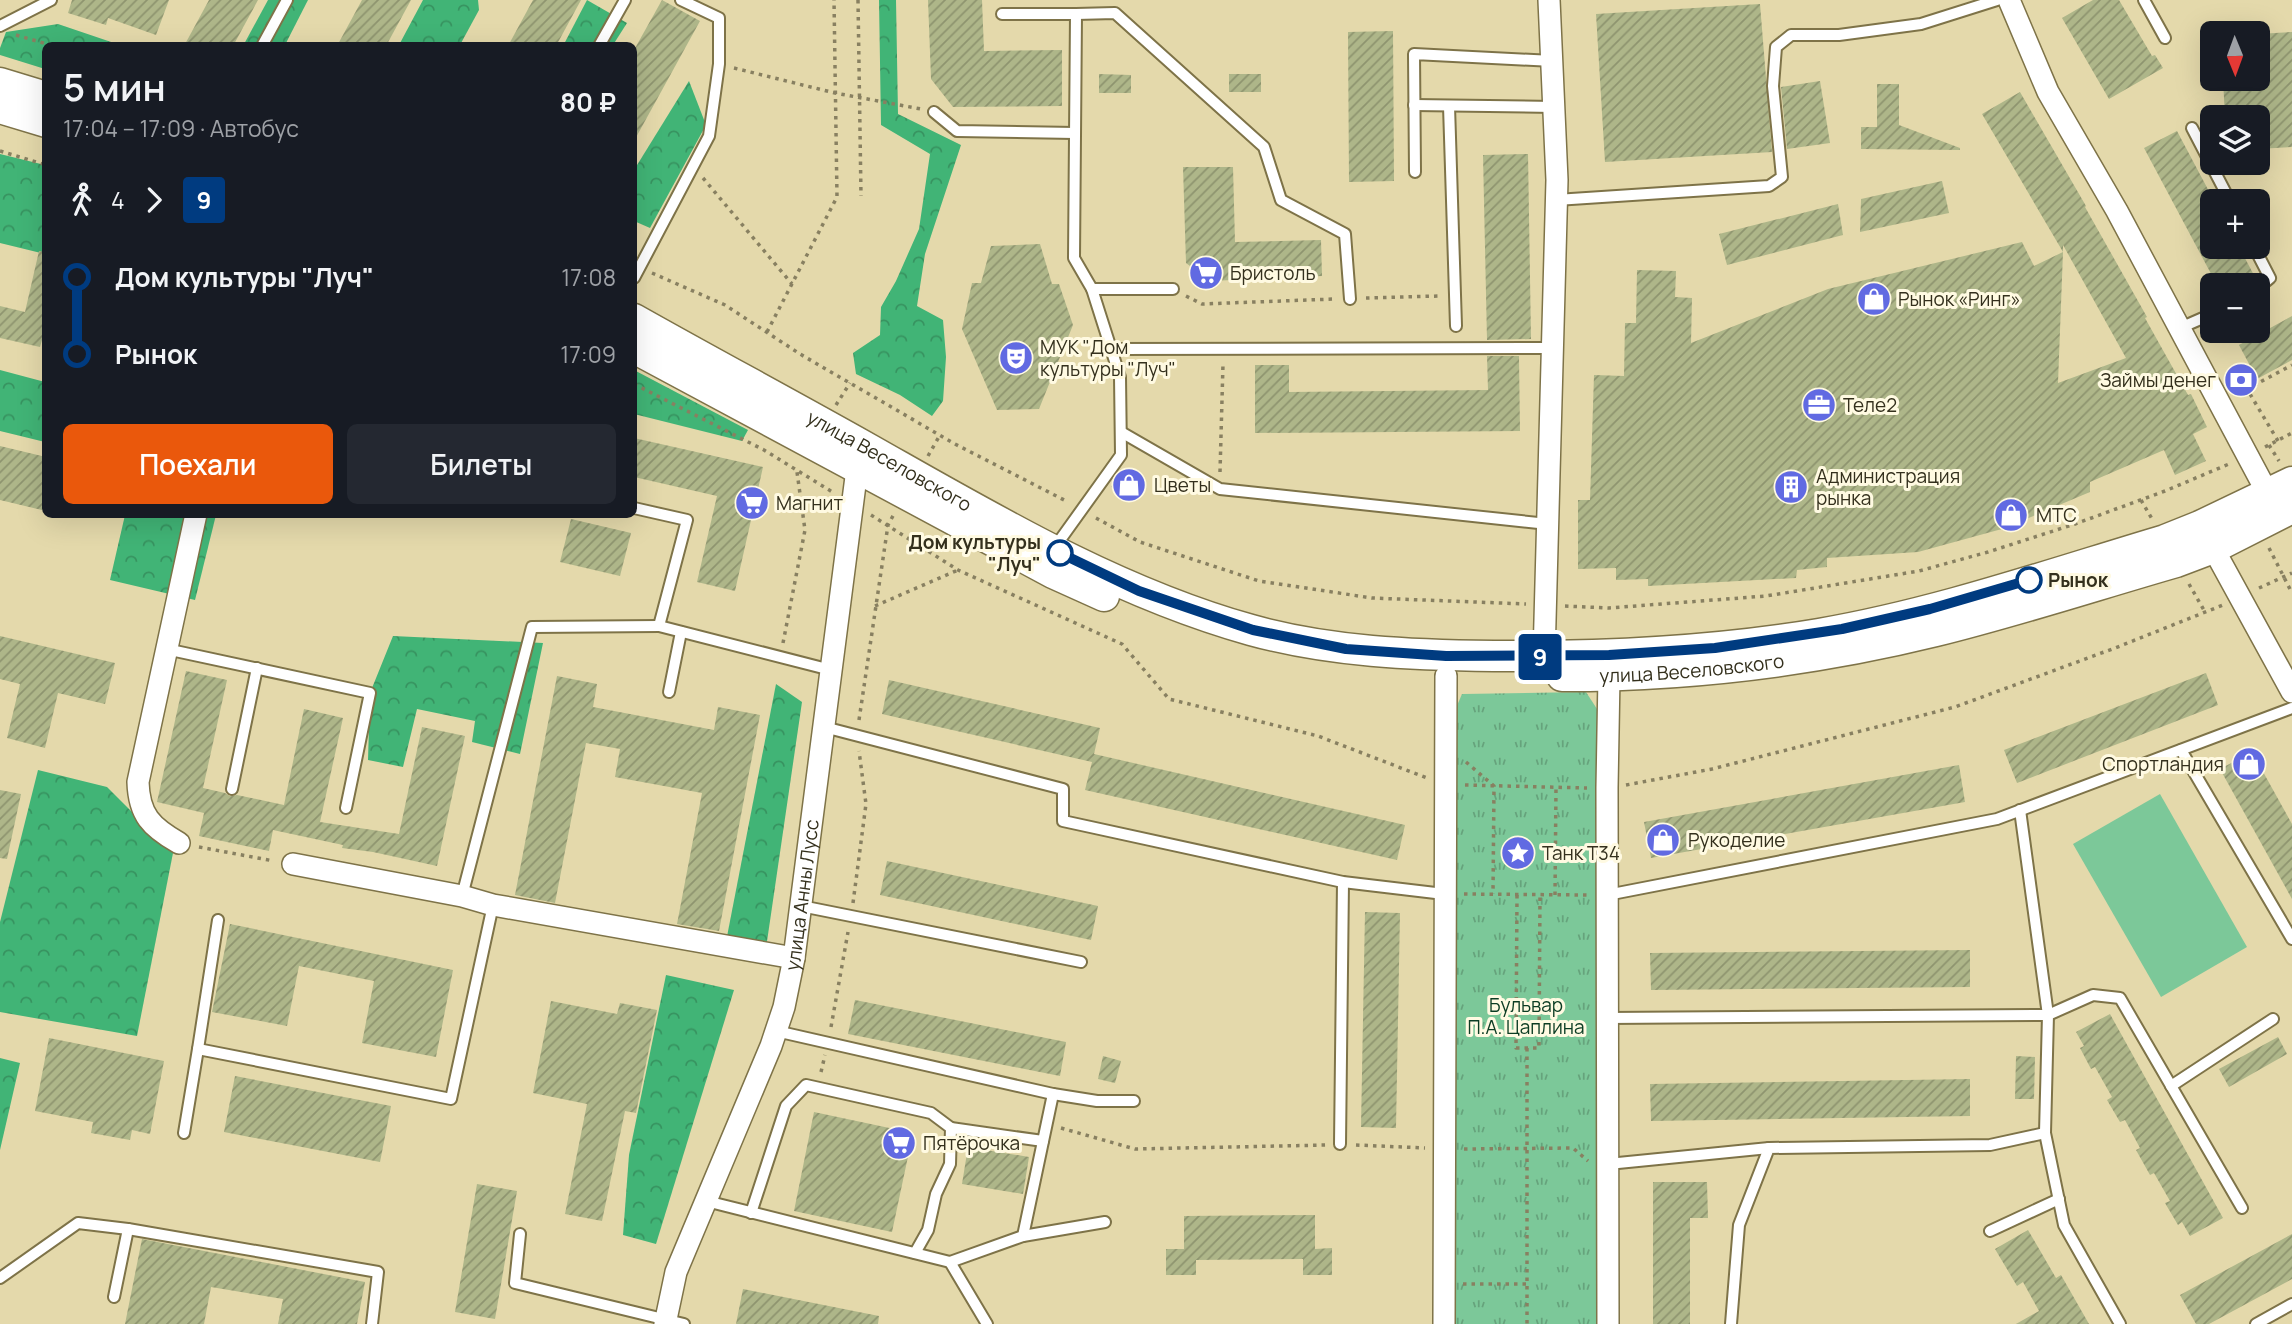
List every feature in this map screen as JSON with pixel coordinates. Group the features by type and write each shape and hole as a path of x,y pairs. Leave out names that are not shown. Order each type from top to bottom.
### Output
{"main road":[{"path":"0,83 42,96"},
{"path":"0,108 42,121"},
{"name":"улица Веселовского","path":"637,321 818,435"},
{"name":"улица Веселовского","path":"637,349 818,435 911,486 1053,573 1141,612 1246,648 1344,668 1609,666 1717,669 1825,654 1936,631 2176,562 2206,537 2284,495"},
{"name":"улица Веселовского","path":"911,486 1139,591 1253,630 1446,666 1544,657 1609,666"}],"street":[{"path":"1544,657 1556,200 1549,0"},
{"path":"2009,0 2048,92 2117,211 2180,328 2284,495"},
{"name":"улица Анны Лусс","path":"672,1323 676,1272 784,1007 794,958 831,670 862,459"},
{"path":"179,843 160,832 147,818 139,802 138,782 195,518"},
{"path":"2206,537 2292,692"},
{"path":"1444,1324 1446,666"},
{"path":"1608,1324 1609,666"},
{"path":"293,864 461,896 493,905 794,958"}],"lane":[{"path":"0,26 51,0"},
{"path":"264,42 287,0"},
{"path":"600,42 625,0"},
{"path":"637,272 709,136 719,64 719,18 681,0"},
{"path":"1556,200 1769,186 1782,177 1773,86 1776,47 1791,35 1839,34 1921,24 1997,0"},
{"path":"2144,0 2165,38"},
{"path":"1002,14 1115,13 1264,147 1281,200 1345,234 1350,299"},
{"path":"1053,550 1121,455 1120,377 1092,289 1074,258 1076,14"},
{"path":"1415,172 1413,54 1553,61"},
{"path":"1414,105 1554,107"},
{"path":"1449,106 1456,326"},
{"path":"934,112 957,131 1075,133"},
{"path":"2192,128 2224,189"},
{"path":"1092,289 1173,289"},
{"path":"2180,328 2200,319"},
{"path":"1111,349 1552,348"},
{"path":"1121,432 1220,489 1548,524"},
{"path":"637,510 687,520 659,626"},
{"path":"461,896 532,626 659,626 831,670"},
{"path":"669,692 681,632"},
{"path":"166,649 370,693 346,808"},
{"path":"232,789 257,668"},
{"path":"1607,895 1997,819 2292,708"},
{"path":"824,727 1063,789 1063,821 1342,882 1444,894"},
{"path":"2181,750 2292,939"},
{"path":"2020,810 2048,1015 2045,1133 2064,1225 2120,1324"},
{"path":"1340,1144 1342,882"},
{"path":"198,1049 451,1100 493,905"},
{"path":"801,906 1081,962"},
{"path":"184,1133 218,920"},
{"path":"1607,1018 2048,1015 2093,995 2120,998 2242,1208"},
{"path":"2171,1086 2273,1019"},
{"path":"776,1031 1053,1094 1097,1101 1134,1101"},
{"path":"751,1213 786,1106 806,1085 931,1113 951,1128 1043,1141"},
{"path":"1023,1236 1053,1094"},
{"path":"915,1254 928,1230 936,1194 950,1164 951,1128"},
{"path":"1608,1164 1769,1148 1990,1145 2045,1133"},
{"path":"1731,1324 1739,1225 1769,1148"},
{"path":"1990,1231 2059,1199"},
{"path":"706,1201 950,1262 1023,1236 1105,1222"},
{"path":"0,1278 78,1223 128,1229 378,1272 372,1324"},
{"path":"114,1297 128,1229"},
{"path":"520,1234 515,1283 672,1323"},
{"path":"950,1262 987,1324"},
{"path":"2256,1324 2292,1304"}],"path":[{"path":"767,332 836,197 834,0"},
{"path":"858,0 861,196"},
{"path":"13,34 42,42"},
{"path":"719,64 835,93 934,112"},
{"path":"0,151 42,165"},
{"path":"693,166 792,284"},
{"path":"1173,289 1202,304 1455,295"},
{"path":"1220,489 1223,348"},
{"path":"2278,441 2247,389 2292,365"},
{"path":"780,657 805,530 797,470 849,383"},
{"path":"818,1088 851,916 866,804 856,736 888,526 940,435"},
{"path":"2268,545 2292,593"},
{"path":"875,606 958,570"},
{"path":"1445,743 1494,786 1493,894"},
{"path":"1555,895 1556,787"},
{"path":"179,843 293,864"},
{"path":"1444,894 1607,895"},
{"path":"1517,895 1516,1048 1539,1048 1540,895"},
{"path":"1527,1048 1527,1324"},
{"path":"1444,1284 1527,1283"}],"green space":[{"path":"268,0 308,0 287,42 245,42"},
{"path":"423,0 478,0 479,10 462,42 401,42"},
{"path":"587,0 627,23 615,42 565,42"},
{"path":"879,0 896,0 898,114 961,145 925,254 917,306 943,320 946,357 943,401 932,416 900,395 856,374 853,353 880,335 881,307 919,229 930,154 881,125"},
{"path":"58,24 111,42 42,42 42,68 0,55 6,32"},
{"path":"689,81 706,125 650,228 637,222 637,165"},
{"path":"0,154 42,164 42,253 0,243"},
{"path":"0,370 42,381 42,441 0,431"},
{"path":"637,372 748,430 742,441 637,415"},
{"path":"124,518 215,518 195,600 110,580"},
{"path":"393,636 543,643 520,754 472,742 475,721 417,709 403,767 368,760 370,693"},
{"path":"776,684 802,702 764,962 724,952"},
{"name":"Бульвар П.А. Цаплина","path":"1586,692 1597,709 1598,1324 1454,1324 1456,708 1462,694"},
{"path":"38,770 107,787 173,853 137,1036 0,1012 0,922"},
{"path":"2160,794 2247,947 2161,997 2073,844"},
{"path":"666,975 734,990 656,1244 623,1235 629,1155"},
{"path":"0,1058 20,1063 0,1150"}],"building":[{"path":"72,0 169,0 156,35 108,18 106,25 68,13"},
{"path":"209,0 258,0 235,42 186,42"},
{"path":"362,0 411,0 388,42 339,42"},
{"path":"533,0 581,0 558,42 510,42"},
{"path":"662,0 700,21 637,136 637,45"},
{"path":"928,0 982,0 984,51 1062,50 1062,106 953,107 931,79"},
{"path":"2093,0 2119,0 2152,56 2155,55 2163,68 2109,99 2062,18"},
{"path":"1760,4 1772,152 1605,162 1596,14"},
{"path":"1393,31 1394,181 1349,182 1348,32"},
{"path":"2292,32 2292,147 2270,148 2270,105 2224,105 2224,91 2270,91 2270,33"},
{"path":"1099,74 1131,75 1131,93 1099,93"},
{"path":"1229,74 1261,74 1261,92 1229,92"},
{"path":"1820,81 1830,143 1787,149 1781,87"},
{"path":"1877,84 1899,84 1899,125 1960,150 1861,149 1861,127 1877,127"},
{"path":"2020,92 2086,206 2188,395 2191,394 2207,427 2193,434 2206,461 2175,475 2164,450 2090,482 2090,492 2019,522 2020,524 1918,552 1827,558 1827,567 1797,570 1796,578 1648,586 1648,579 1616,580 1616,568 1578,569 1578,500 1590,500 1594,375 1624,376 1625,323 1636,323 1637,270 1676,271 1675,297 1692,298 1691,343 1828,289 2022,242 2034,266 2063,252 1982,114","holes":["2063,245 2126,358 2058,383 2063,252"]},
{"path":"2177,131 2208,189 2200,189 2200,253 2144,148"},
{"path":"1528,154 1531,339 1487,340 1483,155"},
{"path":"1183,167 1233,167 1235,242 1321,240 1322,276 1210,281 1186,263"},
{"path":"1942,181 1949,213 1860,232 1861,199"},
{"path":"1838,204 1843,235 1727,265 1719,234"},
{"path":"1040,244 1052,284 1059,284 1073,325 1039,409 997,410 962,329 972,283 981,283 991,246"},
{"path":"39,251 42,251 40,347 0,338 0,306 25,312"},
{"path":"2203,259 2245,259 2253,273 2211,273"},
{"path":"2292,316 2292,360 2257,379 2239,345 2270,343 2270,328"},
{"path":"1487,356 1519,356 1520,431 1255,433 1255,365 1289,365 1289,392 1488,390"},
{"path":"637,439 763,467 735,591 697,582 717,496 637,478"},
{"path":"0,446 42,456 42,510 0,500"},
{"name":"Цветы","path":"1121,469 1146,483 1136,501 1111,487"},
{"path":"571,519 631,533 620,576 560,562"},
{"path":"0,636 115,663 105,704 58,693 45,748 7,738 20,684 0,679"},
{"path":"186,671 227,680 203,788 230,796 237,795 284,805 304,709 343,718 320,822 399,834 422,727 465,736 437,866 342,848 343,845 273,830 269,851 199,836 204,813 157,802"},
{"path":"2206,673 2218,705 2017,783 2004,750"},
{"path":"557,676 597,684 593,707 714,730 718,707 760,715 719,931 677,924 702,793 615,777 620,749 586,743 555,903 515,895"},
{"path":"889,680 1100,728 1094,754 1405,825 1397,860 1085,790 1092,762 882,714"},
{"path":"2252,752 2292,824 2292,899 2220,769"},
{"path":"1959,765 1965,802 1651,858 1644,822"},
{"path":"0,790 21,794 7,859 0,858"},
{"path":"887,861 1098,906 1091,940 880,895"},
{"path":"1365,912 1400,913 1396,1128 1361,1127"},
{"path":"230,924 453,970 436,1057 362,1043 374,981 299,966 287,1026 212,1012"},
{"path":"1970,950 1970,987 1651,990 1650,953"},
{"path":"855,1000 1066,1042 1060,1076 848,1034"},
{"path":"551,1001 617,1014 620,1003 657,1010 636,1113 625,1111 602,1221 565,1214 587,1104 533,1093"},
{"path":"2110,1014 2223,1218 2190,1236 2182,1222 2178,1225 2165,1203 2170,1201 2154,1173 2150,1175 2136,1150 2140,1148 2125,1120 2120,1122 2107,1100 2112,1097 2095,1067 2091,1069 2080,1048 2084,1046 2076,1032"},
{"path":"2278,1037 2287,1054 2229,1087 2219,1069"},
{"path":"49,1038 164,1061 150,1134 132,1130 130,1140 91,1133 93,1122 35,1111"},
{"path":"1103,1056 1121,1061 1115,1083 1098,1079"},
{"path":"2016,1056 2035,1057 2034,1099 2015,1099"},
{"path":"235,1076 391,1106 380,1162 224,1132"},
{"path":"1970,1079 1970,1116 1651,1121 1650,1084"},
{"path":"814,1112 913,1133 892,1232 794,1211"},
{"path":"968,1147 1029,1157 1023,1194 962,1184"},
{"path":"1653,1182 1707,1182 1708,1218 1690,1218 1690,1324 1653,1324"},
{"path":"477,1184 517,1191 495,1319 455,1312"},
{"path":"1315,1215 1315,1249 1332,1248 1332,1275 1303,1275 1303,1259 1196,1260 1196,1275 1166,1275 1166,1249 1184,1249 1184,1216"},
{"path":"2028,1230 2056,1278 2061,1275 2089,1324 2016,1324 2039,1311 2023,1282 2017,1286 1995,1249"},
{"path":"2292,1234 2292,1279 2209,1324 2196,1324 2180,1295"},
{"path":"142,1239 365,1282 357,1324 278,1324 283,1299 211,1287 204,1324 125,1324"},
{"path":"743,1289 879,1316 878,1324 736,1324"}],"bus line":[{"name":"9","path":"1060,553 1139,591 1253,630 1346,649 1446,656 1544,657 1715,648 1842,629 1930,609 2029,580"}],"place":[{"name":"Бристоль","path":"1206,273"},
{"name":"Рынок «Ринг»","path":"1874,299"},
{"name":"МУК \"Дом культуры \"Луч\"","path":"1016,358"},
{"name":"Займы денег","path":"2241,380"},
{"name":"Теле2","path":"1819,405"},
{"name":"Цветы","path":"1129,485"},
{"name":"Администрация рынка","path":"1791,487"},
{"name":"Магнит","path":"752,503"},
{"name":"МТС","path":"2011,515"},
{"name":"Дом культуры \"Луч\"","path":"1060,553"},
{"name":"Рынок","path":"2029,580"},
{"name":"Спортландия","path":"2249,764"},
{"name":"Рукоделие","path":"1663,840"},
{"name":"Танк T34","path":"1518,853"},
{"name":"Пятёрочка","path":"899,1143"}]}
